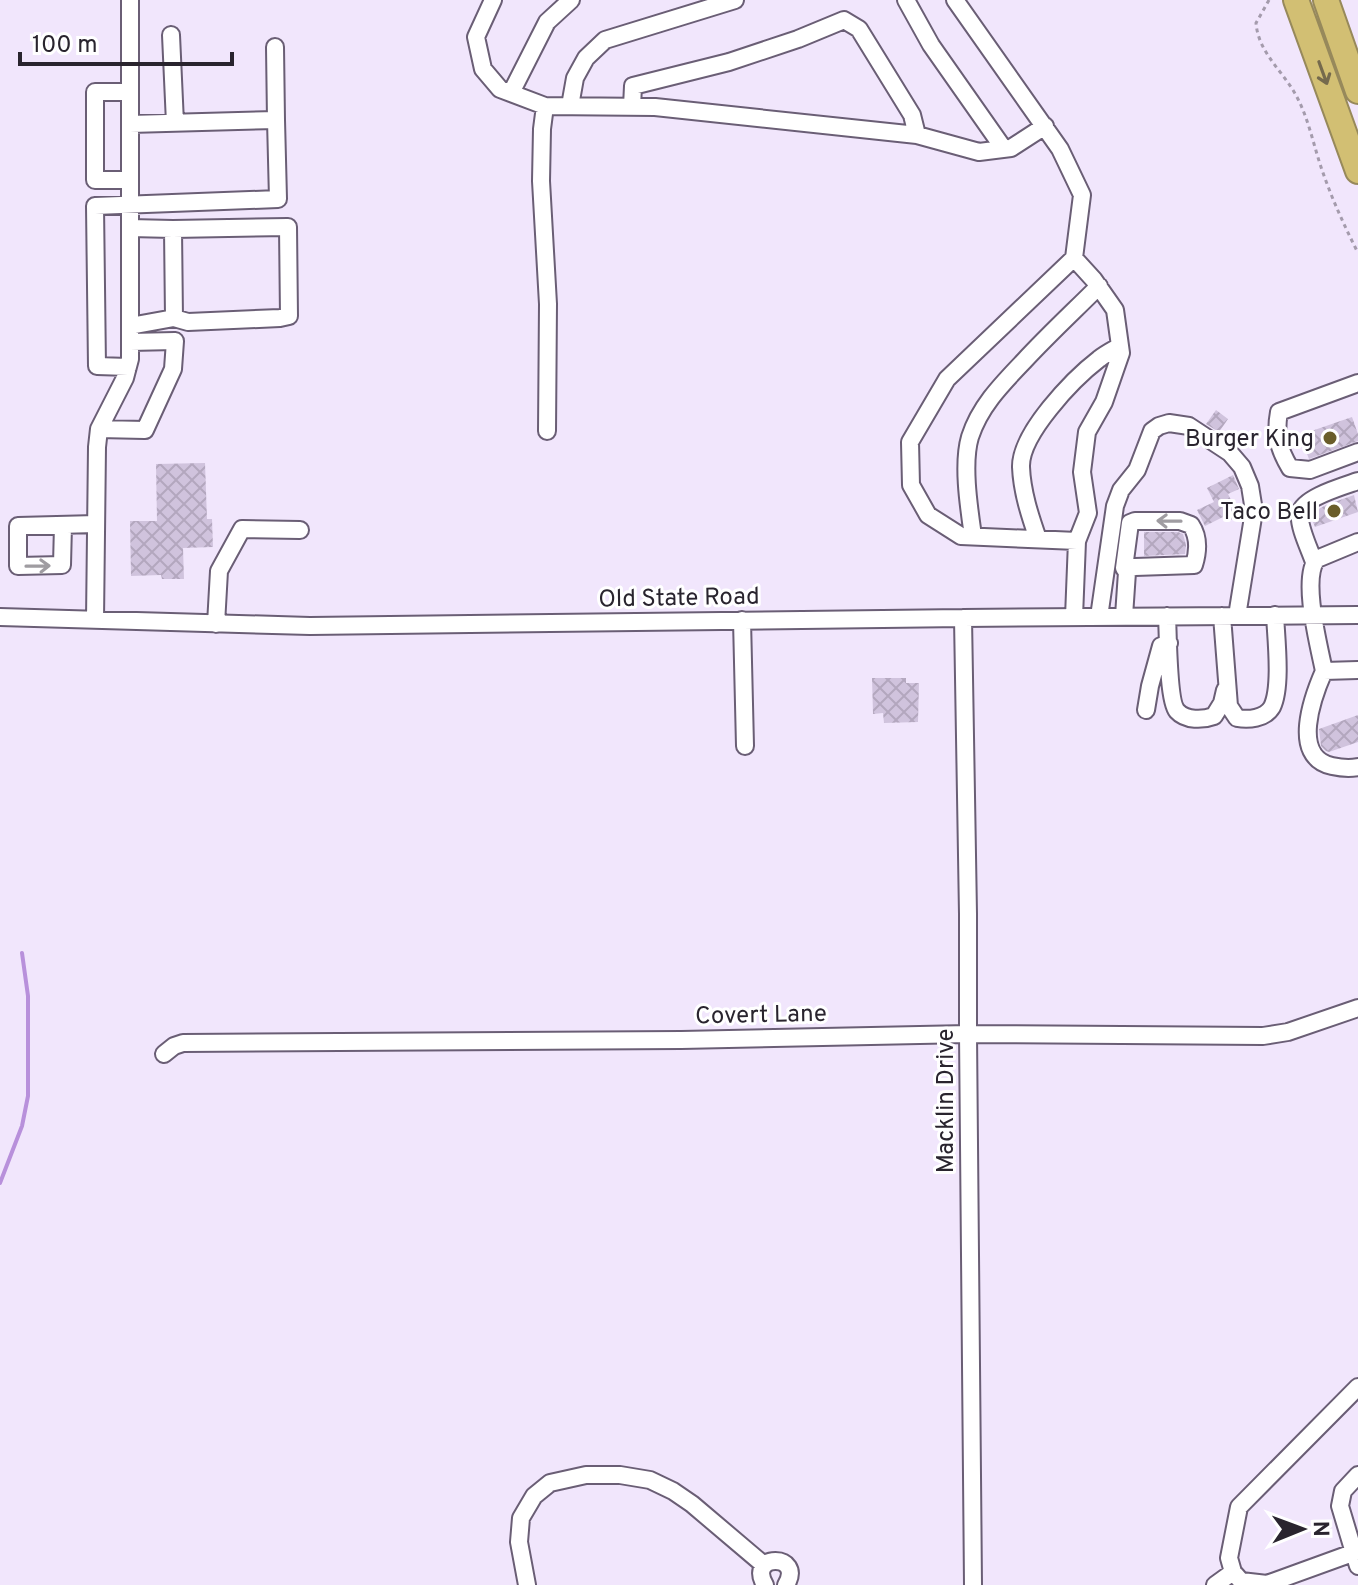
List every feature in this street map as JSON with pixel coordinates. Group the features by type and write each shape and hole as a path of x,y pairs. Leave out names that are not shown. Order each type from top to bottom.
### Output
{"highway":[{"path":"1277,0 1299,9 1358,171"},
{"path":"1326,0 1358,91"},
{"path":"1336,29 1340,0"}],"street":[{"path":"95,620 99,429 125,378 130,334 130,0"},
{"path":"493,0 476,37 483,69 500,89 545,106 655,107 917,135 979,152 1011,148 1045,126"},
{"path":"511,93 547,22 571,0"},
{"path":"570,106 575,78 586,58 605,40 735,0"},
{"path":"906,0 931,45 1004,149"},
{"path":"955,0 1060,149 1082,195 1074,258 947,379 910,442 911,485 928,515 961,536 1077,541"},
{"path":"632,107 633,86 729,62 844,20 859,29 912,115 917,135"},
{"path":"171,35 175,123"},
{"path":"128,367 97,366 95,206 278,199 275,47"},
{"path":"130,92 95,92 95,180 130,180"},
{"path":"545,106 541,181 548,304 547,431"},
{"path":"130,124 276,120"},
{"path":"130,228 288,227 289,316 188,322 174,318 130,334"},
{"path":"173,229 174,318"},
{"path":"1074,258 1115,310 1121,353 1104,402 1087,432 1082,472 1088,513 1077,541 1074,617"},
{"path":"973,536 967,473 969,439 981,411 1034,350 1099,286"},
{"path":"99,429 145,430 173,369 175,341 130,334"},
{"path":"1038,539 1027,508 1021,464 1029,438 1060,396 1099,359 1120,346"},
{"path":"1358,383 1279,412 1275,431 1290,468 1310,470 1358,452"},
{"path":"1099,617 1115,506 1121,490 1137,470 1152,431 1169,423 1189,426 1230,453 1242,467 1250,486 1254,511 1230,616 1227,684 1229,706 1237,718 1249,720 1269,711 1272,706 1276,687 1275,615"},
{"path":"1358,481 1308,501 1301,508 1299,517 1314,562 1312,615 1324,671 1308,715 1308,738 1317,759 1325,764 1351,769 1358,767"},
{"path":"1124,616 1127,572 1124,568 1130,523 1180,521 1191,525 1197,537 1194,565 1135,567 1127,572"},
{"path":"63,525 96,524"},
{"path":"216,624 219,571 242,529 300,530"},
{"path":"1314,562 1358,542"},
{"name":"Old State Road","path":"0,617 310,626 1358,615"},
{"path":"1167,616 1173,703 1177,711 1183,716 1200,719 1214,716 1222,703 1227,684"},
{"name":"Macklin Drive","path":"963,618 973,1585"},
{"path":"742,620 745,746"},
{"path":"1146,710 1161,646 1169,643"},
{"path":"1324,671 1358,670"},
{"name":"Covert Lane","path":"164,1054 183,1043 665,1040 968,1034 1263,1036 1288,1032 1358,1008"},
{"path":"1358,1387 1239,1507 1229,1558 1233,1572 1241,1581 1267,1584 1357,1557 1340,1506 1343,1491 1358,1475"},
{"path":"527,1585 519,1542 521,1518 534,1496 550,1483 586,1475 620,1475 650,1480 673,1491 764,1565"},
{"path":"765,1585 761,1574 764,1565 772,1561 785,1564 790,1573 786,1585"},
{"path":"1215,1585 1233,1572"}],"path":[{"path":"1269,0 1256,23 1260,43 1291,87 1304,112 1327,185 1358,253"}],"building":[{"path":"1216,410 1228,419 1219,432 1206,424"},
{"name":"Burger King","path":"1352,417 1358,441 1309,459 1300,435"},
{"path":"205,463 207,519 212,519 213,547 183,548 184,579 162,579 161,575 131,576 130,521 157,521 156,464"},
{"path":"1233,475 1239,489 1228,494 1239,516 1227,522 1225,516 1205,526 1197,510 1214,502 1207,488"},
{"name":"Taco Bell","path":"1354,495 1358,512 1315,527 1311,517 1315,511"},
{"path":"1144,532 1183,534 1185,554 1144,556"},
{"path":"872,678 906,678 906,683 919,683 918,722 884,723 883,713 873,714"},
{"path":"1358,715 1358,742 1329,752 1321,746 1319,729"}],"waterway":[{"path":"0,1183 22,1126 28,1096 28,996 22,953"}],"place":[{"name":"Burger King","path":"1330,438"},
{"name":"Taco Bell","path":"1334,511"}]}
